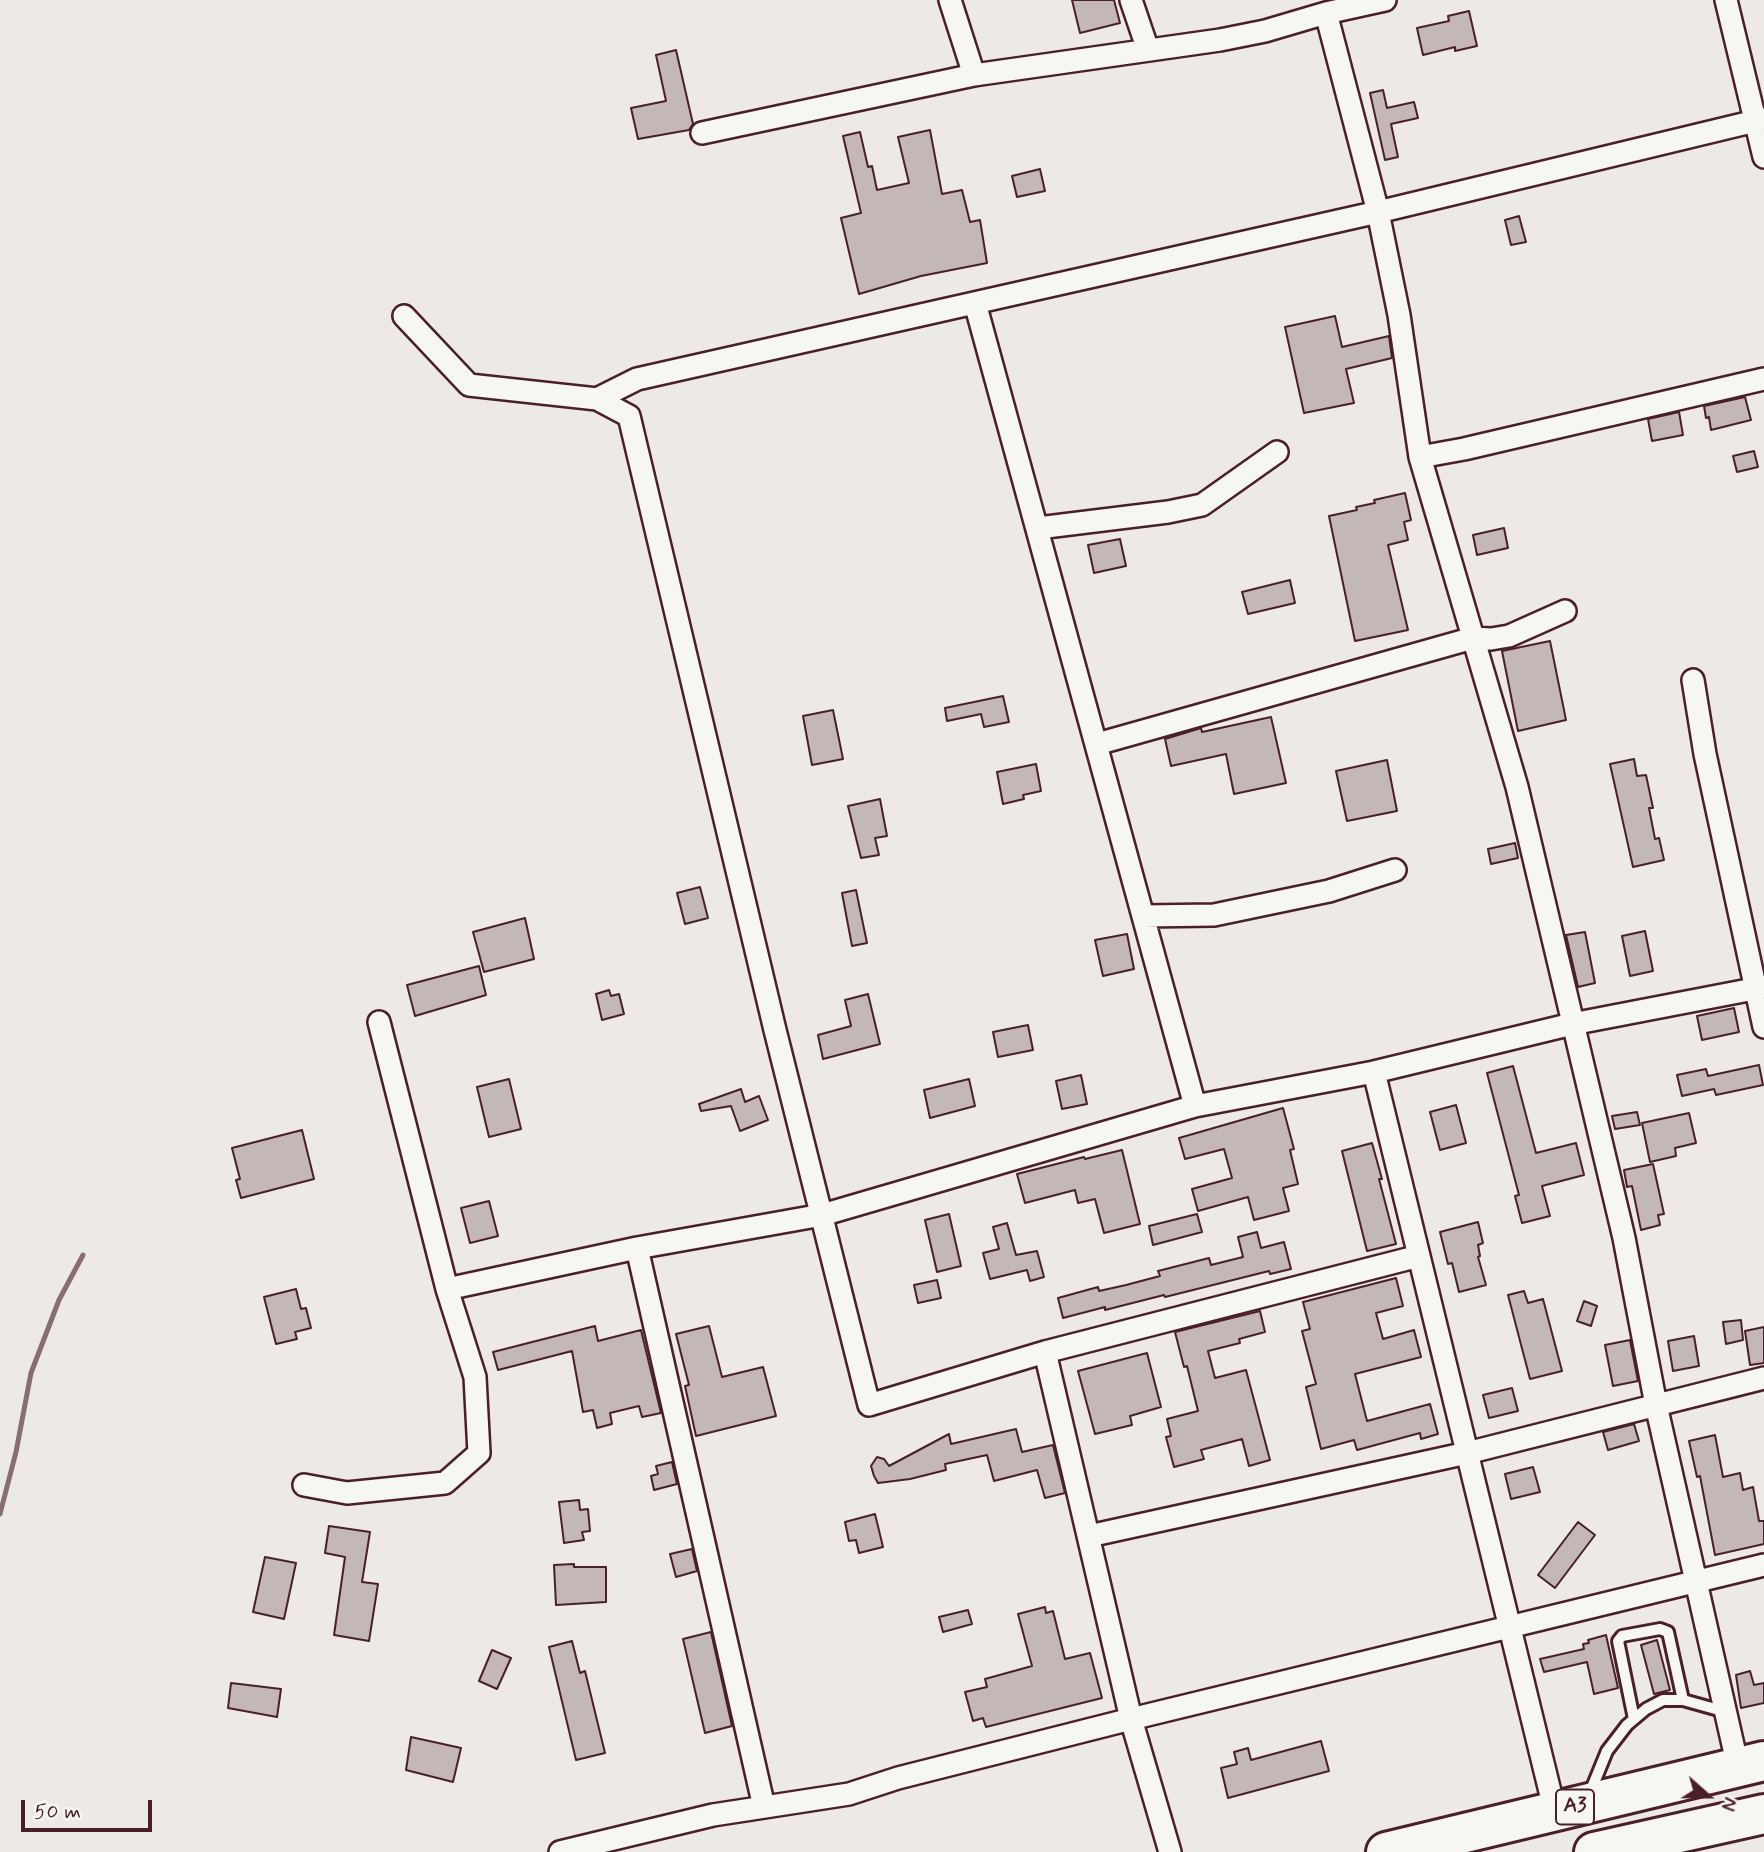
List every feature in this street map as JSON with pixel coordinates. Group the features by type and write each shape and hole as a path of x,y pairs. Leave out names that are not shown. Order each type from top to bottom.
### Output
{"highway":[{"name":"A3","path":"1386,1852 1751,1764"},
{"name":"A3","path":"1594,1852 1698,1841 1764,1814"}],"street":[{"path":"950,0 974,75"},
{"path":"1131,0 1148,50"},
{"path":"702,133 974,75 1265,31 1326,13 1385,0"},
{"path":"1726,0 1760,120 1764,157"},
{"path":"1326,13 1378,212 1399,314 1420,457 1517,787 1624,1238 1657,1405 1726,1712 1751,1764"},
{"path":"597,399 637,379 1378,212 1760,120"},
{"path":"975,303 1195,1106"},
{"path":"404,316 469,385 597,399 629,416 771,1016 869,1405 1045,1352 1419,1256"},
{"path":"1420,457 1764,379"},
{"path":"1038,528 1168,512 1202,505 1277,452"},
{"path":"1097,744 1473,638 1509,636 1565,611"},
{"path":"1693,680 1705,754 1759,988 1764,1027"},
{"path":"1143,916 1214,915 1329,891 1395,870"},
{"path":"447,1289 637,1248 822,1215 1195,1106 1374,1072 1572,1024 1759,988"},
{"path":"304,1485 347,1493 445,1483 478,1453 475,1377 447,1289 379,1022"},
{"path":"1374,1072 1510,1627 1571,1808"},
{"path":"637,1248 764,1807"},
{"path":"1045,1352 1131,1719 1170,1852"},
{"path":"1089,1536 1467,1453 1764,1378"},
{"path":"560,1852 713,1815 849,1794 898,1778 1131,1719 1764,1565"}],"lane":[{"path":"1634,1719 1618,1641 1622,1636 1660,1629 1668,1632 1683,1700"},
{"path":"1571,1808 1593,1781 1607,1751 1646,1709 1663,1700 1683,1700 1726,1712"}],"building":[{"path":"1072,0 1114,0 1120,23 1080,33"},
{"path":"1469,11 1477,46 1455,51 1455,47 1423,55 1417,28 1449,21 1448,16"},
{"path":"676,50 693,124 689,130 638,139 631,108 666,101 656,55"},
{"path":"1383,90 1387,108 1414,102 1418,118 1391,124 1398,157 1385,160 1370,93"},
{"path":"930,130 942,194 962,190 970,222 980,220 987,263 921,276 859,294 841,218 861,213 843,136 860,132 868,167 872,166 877,190 909,183 898,137"},
{"path":"1040,169 1045,191 1017,197 1012,176"},
{"path":"1519,216 1526,242 1511,245 1505,220"},
{"path":"1335,316 1342,347 1389,336 1392,358 1346,369 1354,403 1304,413 1285,327"},
{"path":"1745,397 1751,420 1711,430 1704,406"},
{"path":"1679,412 1683,435 1652,441 1648,419"},
{"path":"1754,451 1758,467 1737,472 1733,456"},
{"path":"1405,493 1411,520 1404,522 1408,540 1388,545 1408,630 1355,641 1329,516 1357,510 1356,507 1375,503 1374,500"},
{"path":"1504,528 1508,548 1477,555 1473,535"},
{"path":"1120,539 1126,566 1094,573 1088,545"},
{"path":"1290,580 1295,603 1248,614 1242,592"},
{"path":"1550,641 1566,720 1518,731 1502,651"},
{"path":"1003,696 1009,722 984,727 981,714 947,721 945,708"},
{"path":"833,710 843,759 812,765 803,716"},
{"path":"1271,717 1286,783 1234,794 1226,754 1171,766 1165,739 1201,728 1202,732"},
{"path":"1634,759 1637,776 1646,775 1653,808 1649,808 1655,839 1659,838 1664,860 1633,867 1610,764"},
{"path":"1387,760 1397,811 1347,821 1336,771"},
{"path":"1036,764 1041,791 1003,804 997,772"},
{"path":"880,799 887,836 875,838 879,855 861,858 848,806"},
{"path":"1515,843 1518,858 1491,864 1488,849"},
{"path":"700,887 708,918 685,924 677,893"},
{"path":"856,890 867,943 852,946 842,893"},
{"path":"525,918 534,959 484,972 473,932"},
{"path":"1645,931 1653,971 1630,976 1622,936"},
{"path":"1585,932 1595,983 1578,987 1566,935"},
{"path":"1127,934 1134,969 1103,976 1095,940"},
{"path":"479,966 486,995 415,1016 407,985"},
{"path":"609,990 611,996 619,994 624,1014 602,1020 596,994"},
{"path":"868,994 880,1044 823,1059 818,1035 851,1026 845,1000"},
{"path":"1734,1008 1739,1032 1702,1040 1697,1016"},
{"path":"1028,1025 1033,1050 998,1057 993,1032"},
{"path":"1759,1065 1763,1085 1716,1095 1714,1089 1682,1096 1677,1075 1706,1069 1708,1076"},
{"path":"1513,1066 1536,1153 1576,1143 1584,1175 1542,1186 1550,1216 1522,1223 1515,1196 1519,1195 1487,1073"},
{"path":"1081,1075 1087,1104 1062,1109 1056,1081"},
{"path":"509,1079 521,1129 489,1137 477,1087"},
{"path":"969,1079 975,1106 930,1118 924,1090"},
{"path":"741,1089 745,1102 759,1096 768,1120 740,1131 731,1106 701,1111 699,1104"},
{"path":"1456,1105 1466,1143 1440,1150 1430,1112"},
{"path":"1283,1108 1294,1149 1290,1150 1298,1184 1283,1188 1289,1211 1254,1220 1248,1197 1198,1211 1192,1189 1232,1178 1224,1149 1185,1159 1179,1138"},
{"path":"1637,1112 1640,1125 1615,1129 1612,1116"},
{"path":"1689,1113 1696,1143 1675,1148 1676,1156 1650,1162 1642,1123"},
{"path":"302,1130 314,1179 241,1198 236,1180 240,1179 232,1148"},
{"path":"1372,1143 1396,1244 1367,1251 1342,1151"},
{"path":"1122,1150 1140,1224 1104,1233 1095,1199 1078,1203 1075,1190 1025,1203 1017,1174"},
{"path":"1653,1164 1664,1214 1658,1215 1660,1225 1641,1230 1632,1186 1627,1187 1624,1170"},
{"path":"489,1201 498,1236 470,1243 461,1208"},
{"path":"949,1214 961,1266 937,1272 925,1220"},
{"path":"1197,1214 1202,1232 1153,1245 1149,1226"},
{"path":"1478,1222 1483,1243 1478,1245 1478,1257 1486,1285 1459,1292 1440,1232"},
{"path":"1007,1223 1016,1255 1037,1251 1044,1277 1030,1281 1027,1270 990,1279 983,1253 999,1249 993,1227"},
{"path":"1257,1232 1261,1248 1284,1242 1291,1269 1270,1274 1269,1271 1165,1297 1164,1295 1105,1310 1105,1307 1063,1318 1058,1298 1098,1287 1099,1291 1160,1276 1158,1271 1209,1258 1211,1265 1243,1257 1238,1237"},
{"path":"1396,1278 1403,1306 1376,1313 1383,1339 1414,1330 1421,1357 1355,1374 1367,1421 1430,1404 1438,1434 1421,1439 1420,1433 1357,1450 1354,1440 1321,1449 1306,1387 1316,1384 1302,1331 1310,1329 1303,1302"},
{"path":"937,1280 941,1298 918,1303 914,1285"},
{"path":"296,1289 301,1309 306,1308 311,1328 295,1332 297,1339 276,1344 264,1297"},
{"path":"1524,1291 1528,1303 1543,1299 1562,1371 1530,1379 1508,1295"},
{"path":"1584,1301 1597,1306 1591,1326 1577,1321"},
{"path":"1260,1311 1265,1332 1239,1339 1240,1343 1208,1351 1215,1378 1246,1370 1270,1460 1249,1466 1242,1439 1201,1450 1204,1459 1174,1467 1166,1437 1171,1436 1167,1419 1198,1411 1175,1332"},
{"path":"1741,1320 1743,1340 1726,1344 1723,1322"},
{"path":"595,1326 598,1341 641,1330 661,1413 642,1417 639,1406 610,1413 612,1424 597,1428 593,1410 583,1412 572,1351 498,1370 493,1352"},
{"path":"709,1326 722,1377 763,1367 776,1416 696,1436 685,1386 689,1385 676,1334"},
{"path":"1764,1327 1764,1363 1750,1365 1745,1331"},
{"path":"1694,1336 1699,1366 1673,1371 1668,1341"},
{"path":"1630,1340 1638,1381 1613,1386 1605,1345"},
{"path":"1147,1353 1161,1407 1130,1416 1132,1425 1095,1434 1078,1371"},
{"path":"1512,1388 1518,1411 1489,1418 1483,1395"},
{"path":"1634,1424 1639,1441 1608,1450 1603,1432"},
{"path":"1016,1429 1022,1452 1053,1445 1065,1493 1045,1498 1037,1470 994,1481 987,1455 945,1464 946,1470 878,1483 871,1466 877,1457 884,1459 889,1466 949,1434 951,1444"},
{"path":"1715,1435 1723,1477 1740,1473 1743,1490 1753,1487 1759,1521 1764,1521 1764,1544 1715,1555 1700,1476 1697,1477 1689,1441"},
{"path":"672,1462 677,1484 654,1490 651,1476 658,1474 656,1466"},
{"path":"1533,1467 1540,1492 1511,1499 1505,1474"},
{"path":"579,1500 580,1510 588,1509 590,1531 582,1532 584,1540 564,1543 559,1502"},
{"path":"875,1514 883,1547 859,1553 856,1540 849,1541 845,1522"},
{"path":"1578,1522 1595,1535 1555,1588 1538,1575"},
{"path":"329,1526 370,1532 362,1582 378,1584 369,1641 334,1635 345,1557 325,1553"},
{"path":"692,1549 697,1571 676,1577 670,1554"},
{"path":"265,1557 296,1563 284,1619 253,1612"},
{"path":"574,1564 574,1567 606,1567 606,1602 556,1605 554,1565"},
{"path":"1045,1607 1046,1613 1053,1611 1065,1659 1090,1653 1102,1698 986,1727 983,1718 973,1721 965,1692 987,1687 985,1679 1032,1666 1018,1614"},
{"path":"968,1610 972,1624 943,1632 939,1617"},
{"path":"711,1632 732,1726 705,1733 683,1639"},
{"path":"1606,1635 1618,1688 1594,1694 1587,1662 1544,1672 1540,1659 1584,1649 1583,1644 1589,1643 1588,1640"},
{"path":"1657,1640 1670,1690 1654,1694 1641,1645"},
{"path":"572,1641 580,1673 585,1671 605,1753 576,1760 549,1647"},
{"path":"492,1650 511,1658 497,1689 479,1681"},
{"path":"1750,1671 1754,1685 1764,1683 1764,1703 1741,1708 1736,1675"},
{"path":"231,1683 281,1689 277,1717 228,1708"},
{"path":"411,1737 461,1748 453,1782 406,1770"},
{"path":"1321,1741 1329,1771 1228,1798 1221,1768 1237,1764 1234,1752 1248,1748 1251,1760"}],"waterway":[{"path":"0,1514 16,1452 31,1373 59,1300 83,1255"}]}
